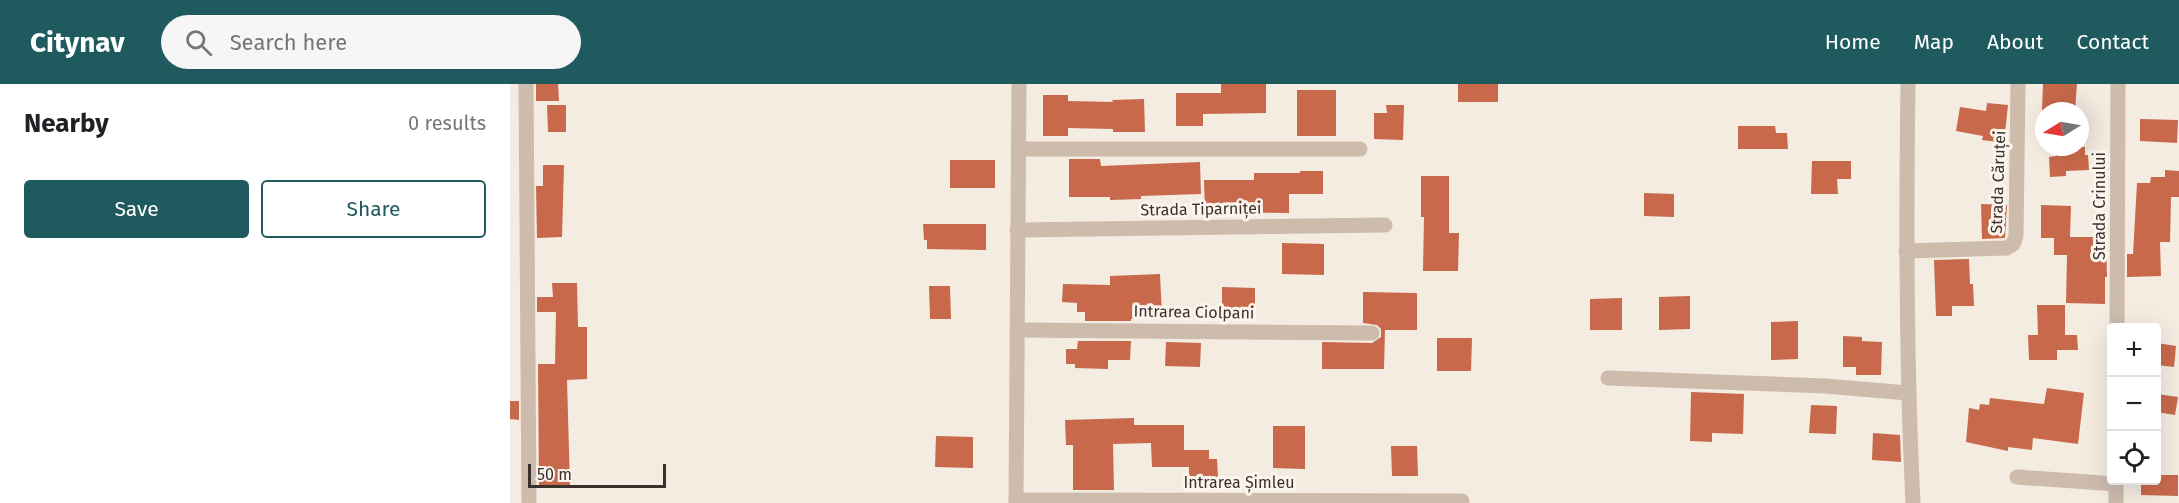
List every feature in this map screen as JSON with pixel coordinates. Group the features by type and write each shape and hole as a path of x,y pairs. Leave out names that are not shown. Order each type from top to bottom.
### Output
{"street":[{"path":"526,84 529,503"},
{"path":"1016,501 1019,84"},
{"path":"1908,84 1906,251 1908,393 1913,503"},
{"name":"Strada Căruței","path":"1906,251 2007,248 2013,244 2016,236 2018,84"},
{"name":"Strada Crinului","path":"2117,323 2118,84"},
{"path":"1018,149 1360,149"},
{"name":"Strada Tiparniței","path":"1017,230 1385,225"},
{"name":"Intrarea Ciolpani","path":"1017,330 1372,333"},
{"path":"1608,378 1825,386 1908,393"},
{"path":"2017,477 2107,482"},
{"path":"2116,485 2116,503"},
{"name":"Intrarea Șimleu","path":"1016,501 1462,501"}],"building":[{"path":"536,84 558,84 559,101 536,101"},
{"path":"1221,84 1266,84 1266,113 1203,114 1203,126 1176,126 1176,93 1221,93"},
{"path":"1458,84 1498,84 1498,102 1458,102"},
{"path":"2043,84 2077,84 2076,102 2042,102"},
{"path":"1297,90 1336,90 1336,136 1297,136"},
{"path":"1043,95 1068,95 1068,101 1113,102 1112,100 1144,99 1145,132 1068,128 1068,136 1043,136"},
{"path":"1987,103 2008,105 2004,143 1982,140 1983,136 1956,131 1960,107 1986,111"},
{"path":"547,105 566,105 566,132 548,132"},
{"path":"1386,105 1404,105 1403,140 1374,139 1374,113 1387,113"},
{"path":"2140,119 2178,120 2177,143 2140,141"},
{"path":"1738,126 1775,126 1776,133 1787,133 1788,149 1738,149"},
{"path":"2088,156 2089,170 2066,171 2066,176 2050,177 2049,157"},
{"path":"1069,159 1100,159 1101,166 1200,162 1201,194 1141,196 1141,199 1110,200 1110,197 1069,197"},
{"path":"950,160 995,160 995,188 950,188"},
{"path":"1812,161 1851,161 1851,179 1837,179 1838,194 1811,194"},
{"path":"543,165 564,165 562,237 537,238 536,186 543,186"},
{"path":"2165,170 2179,171 2179,197 2171,197 2170,242 2160,242 2161,276 2127,277 2127,254 2133,254 2137,183 2150,183 2151,177 2165,177"},
{"path":"1300,171 1323,171 1323,194 1289,194 1289,213 1205,212 1204,180 1254,180 1254,173 1300,173"},
{"path":"1421,176 1449,176 1449,233 1459,233 1458,271 1423,271 1424,217 1421,217"},
{"path":"1644,193 1674,194 1674,217 1644,216"},
{"path":"1981,204 2007,205 2005,238 1982,239"},
{"path":"2041,205 2071,206 2070,237 2106,237 2105,304 2066,303 2067,255 2054,255 2054,238 2041,238"},
{"path":"923,224 986,224 986,250 927,249"},
{"path":"1282,243 1324,244 1324,275 1282,274"},
{"path":"1969,259 1974,306 1952,306 1952,316 1936,316 1934,260"},
{"path":"1160,274 1162,317 1131,319 1131,321 1085,321 1085,312 1077,312 1077,303 1062,302 1063,284 1110,285 1110,276"},
{"path":"552,283 577,283 578,327 587,327 587,379 567,380 570,487 539,487 538,364 555,364 556,312 537,312 537,297 553,297"},
{"path":"929,286 950,286 951,319 930,319"},
{"path":"1222,287 1255,288 1255,319 1222,318"},
{"path":"1363,292 1417,293 1417,330 1385,330 1384,369 1322,369 1322,342 1372,343 1381,337 1381,329 1377,325 1363,323"},
{"path":"1690,296 1690,329 1659,330 1659,297"},
{"path":"1622,298 1622,330 1590,330 1590,299"},
{"path":"2037,305 2065,305 2065,335 2077,335 2078,350 2057,350 2057,360 2029,360 2028,335 2038,335"},
{"path":"1798,321 1798,359 1771,360 1771,322"},
{"path":"1843,336 1862,337 1862,341 1882,342 1881,375 1856,375 1856,367 1843,367"},
{"path":"1437,338 1472,338 1471,371 1437,371"},
{"path":"1078,341 1131,341 1130,360 1108,360 1108,369 1075,368 1075,364 1066,364 1066,349 1077,349"},
{"path":"1166,342 1201,343 1200,367 1165,366"},
{"path":"2161,344 2176,346 2174,367 2161,365"},
{"path":"2047,388 2084,393 2078,444 2033,438 2032,450 2008,447 2008,451 1966,442 1969,408 1979,410 1980,404 1989,405 1990,398 2044,404"},
{"path":"1691,392 1744,394 1743,434 1712,433 1712,442 1690,441"},
{"path":"2161,395 2178,397 2175,415 2161,413"},
{"path":"510,401 519,401 519,420 510,419"},
{"path":"1811,405 1837,406 1836,434 1809,433"},
{"path":"1134,418 1134,425 1184,425 1184,450 1209,450 1209,459 1217,459 1218,478 1189,478 1189,467 1152,467 1151,443 1113,444 1114,490 1073,490 1073,445 1066,445 1065,420"},
{"path":"1273,426 1305,426 1305,469 1273,468"},
{"path":"1873,433 1900,435 1901,462 1872,460"},
{"path":"936,436 973,437 973,468 935,467"},
{"path":"1391,446 1417,446 1418,476 1392,476"},
{"path":"2161,475 2178,475 2178,496 2141,495 2141,485 2161,485"}]}
